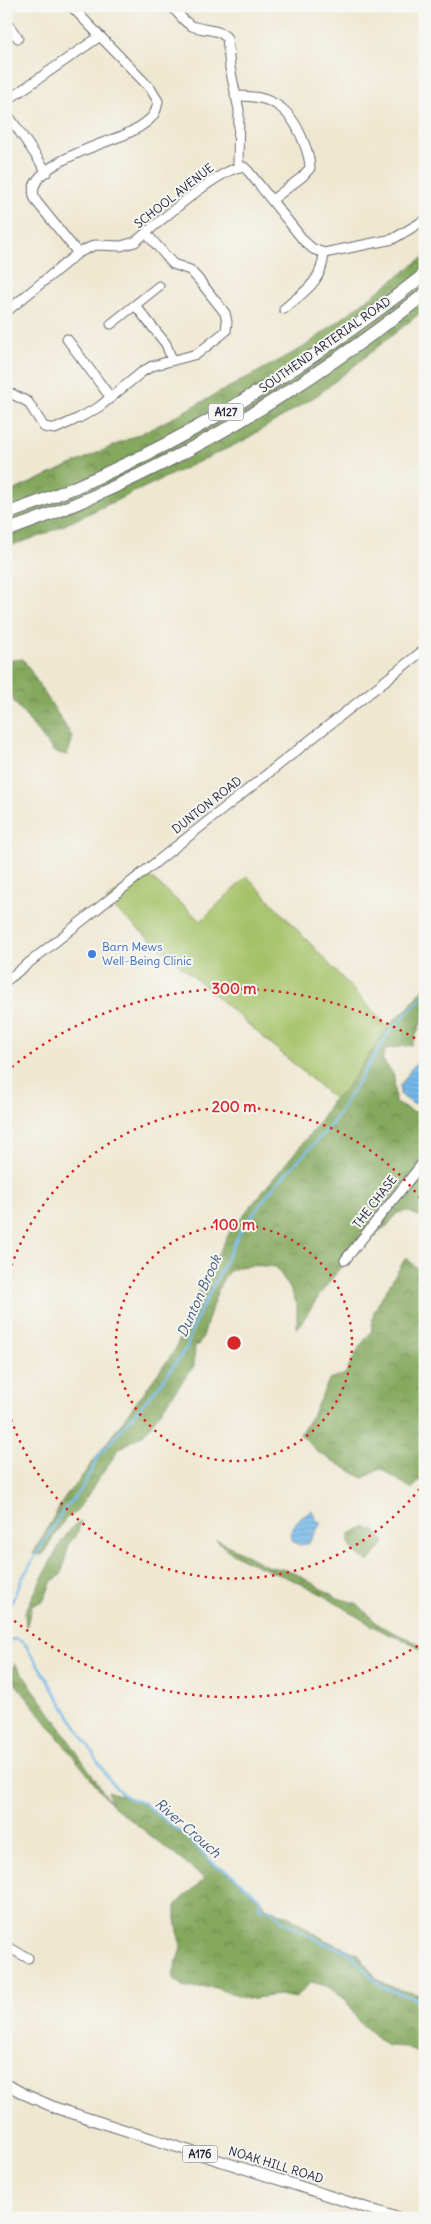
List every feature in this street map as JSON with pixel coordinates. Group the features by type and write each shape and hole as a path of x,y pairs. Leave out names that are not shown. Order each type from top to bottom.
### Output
{"highway":[{"name":"SOUTHEND ARTERIAL ROAD","path":"6,514 117,469 196,429 265,388 332,344 425,274"},
{"name":"SOUTHEND ARTERIAL ROAD","path":"6,530 130,480 203,442 274,401 339,358 425,294"}],"main road":[{"name":"NOAK HILL ROAD","path":"6,2084 56,2108 398,2218"}],"street":[{"path":"71,6 150,88 158,101 156,111 150,118 125,135 69,156 47,172 34,186 33,196 78,253"},
{"path":"171,6 190,25 202,30 217,31 227,38 235,96 239,110 238,166 244,167 312,249 324,253 394,239 425,220"},
{"path":"6,22 18,38"},
{"path":"6,101 96,39 97,35"},
{"path":"235,96 262,97 286,112 295,122 310,160 310,168 302,177 272,200"},
{"path":"6,112 47,172"},
{"name":"SCHOOL AVENUE","path":"6,312 78,253 95,245 121,246 135,242 219,175 238,166"},
{"path":"6,391 28,402 44,427 55,429 99,407 152,366 197,354 226,331 228,322 224,313 190,270 173,264 146,233"},
{"path":"284,309 317,280 323,266 324,253"},
{"path":"111,324 159,286"},
{"path":"134,305 166,344 172,360"},
{"path":"66,339 111,398"},
{"name":"DUNTON ROAD","path":"6,981 425,649"},
{"name":"THE CHASE","path":"345,1260 425,1160"},
{"path":"6,1946 28,1958"}],"green space":[{"path":"425,256 425,309 319,394 243,441 43,535 6,547 6,492 8,493 155,427 304,347"},
{"path":"23,659 73,738 67,755 54,752 6,689 6,660"},
{"path":"143,871 201,921 247,876 389,1028 339,1103 106,901"},
{"path":"425,987 425,1014 412,1045 386,1049 382,1059 394,1075 395,1103 413,1112 425,1110 425,1219 407,1211 397,1213 387,1226 357,1245 297,1329 297,1305 290,1288 276,1267 247,1266 230,1271 221,1283 199,1345 195,1345 194,1366 144,1434 119,1449 76,1512 65,1519 42,1555 33,1554 66,1495 78,1482 175,1350 199,1289 231,1230 316,1127 332,1101 345,1090 391,1023 408,1008"},
{"path":"406,1257 425,1277 425,1476 412,1489 381,1469 363,1478 319,1453 300,1434 313,1414 329,1380 345,1374 360,1346 371,1332 374,1311"},
{"path":"81,1521 78,1532 69,1544 61,1575 52,1581 44,1600 32,1606 26,1628 25,1612 46,1570 62,1541 74,1525"},
{"path":"364,1527 375,1531 385,1542 369,1562 351,1548 349,1539 349,1534"},
{"path":"216,1539 267,1566 291,1571 338,1598 358,1604 380,1626 421,1645 425,1643 425,1652 410,1642 387,1634 308,1587 242,1559"},
{"path":"15,1664 50,1712 111,1803 108,1791 143,1803 184,1835 216,1866 228,1871 260,1899 264,1906 288,1916 325,1940 358,1954 377,1979 394,1988 425,1996 425,2058 407,2047 387,2046 358,2021 346,2000 327,1986 311,1982 296,1998 280,1995 246,1999 213,1987 185,1988 172,1977 181,1948 176,1920 176,1904 205,1879 112,1805 11,1678 6,1684 6,1674"}],"water":[{"path":"419,1061 425,1064 425,1100 413,1104 400,1094 400,1085"},
{"path":"312,1510 316,1520 321,1523 308,1544 300,1545 293,1542 290,1533 297,1521"}],"waterway":[{"name":"Dunton Brook","path":"6,1614 23,1577 62,1512 81,1490 99,1455 162,1382 187,1347 194,1324 240,1232 271,1190 331,1125 390,1031 425,995"},
{"name":"River Crouch","path":"6,1639 19,1640 25,1644 112,1784 126,1797 143,1803 184,1835 216,1866 228,1871 260,1899 260,1908 271,1910 283,1921 321,1942 348,1952 382,1987 425,2002"}],"place":[{"name":"Barn Mews Well-Being Clinic","path":"92,954"}]}
